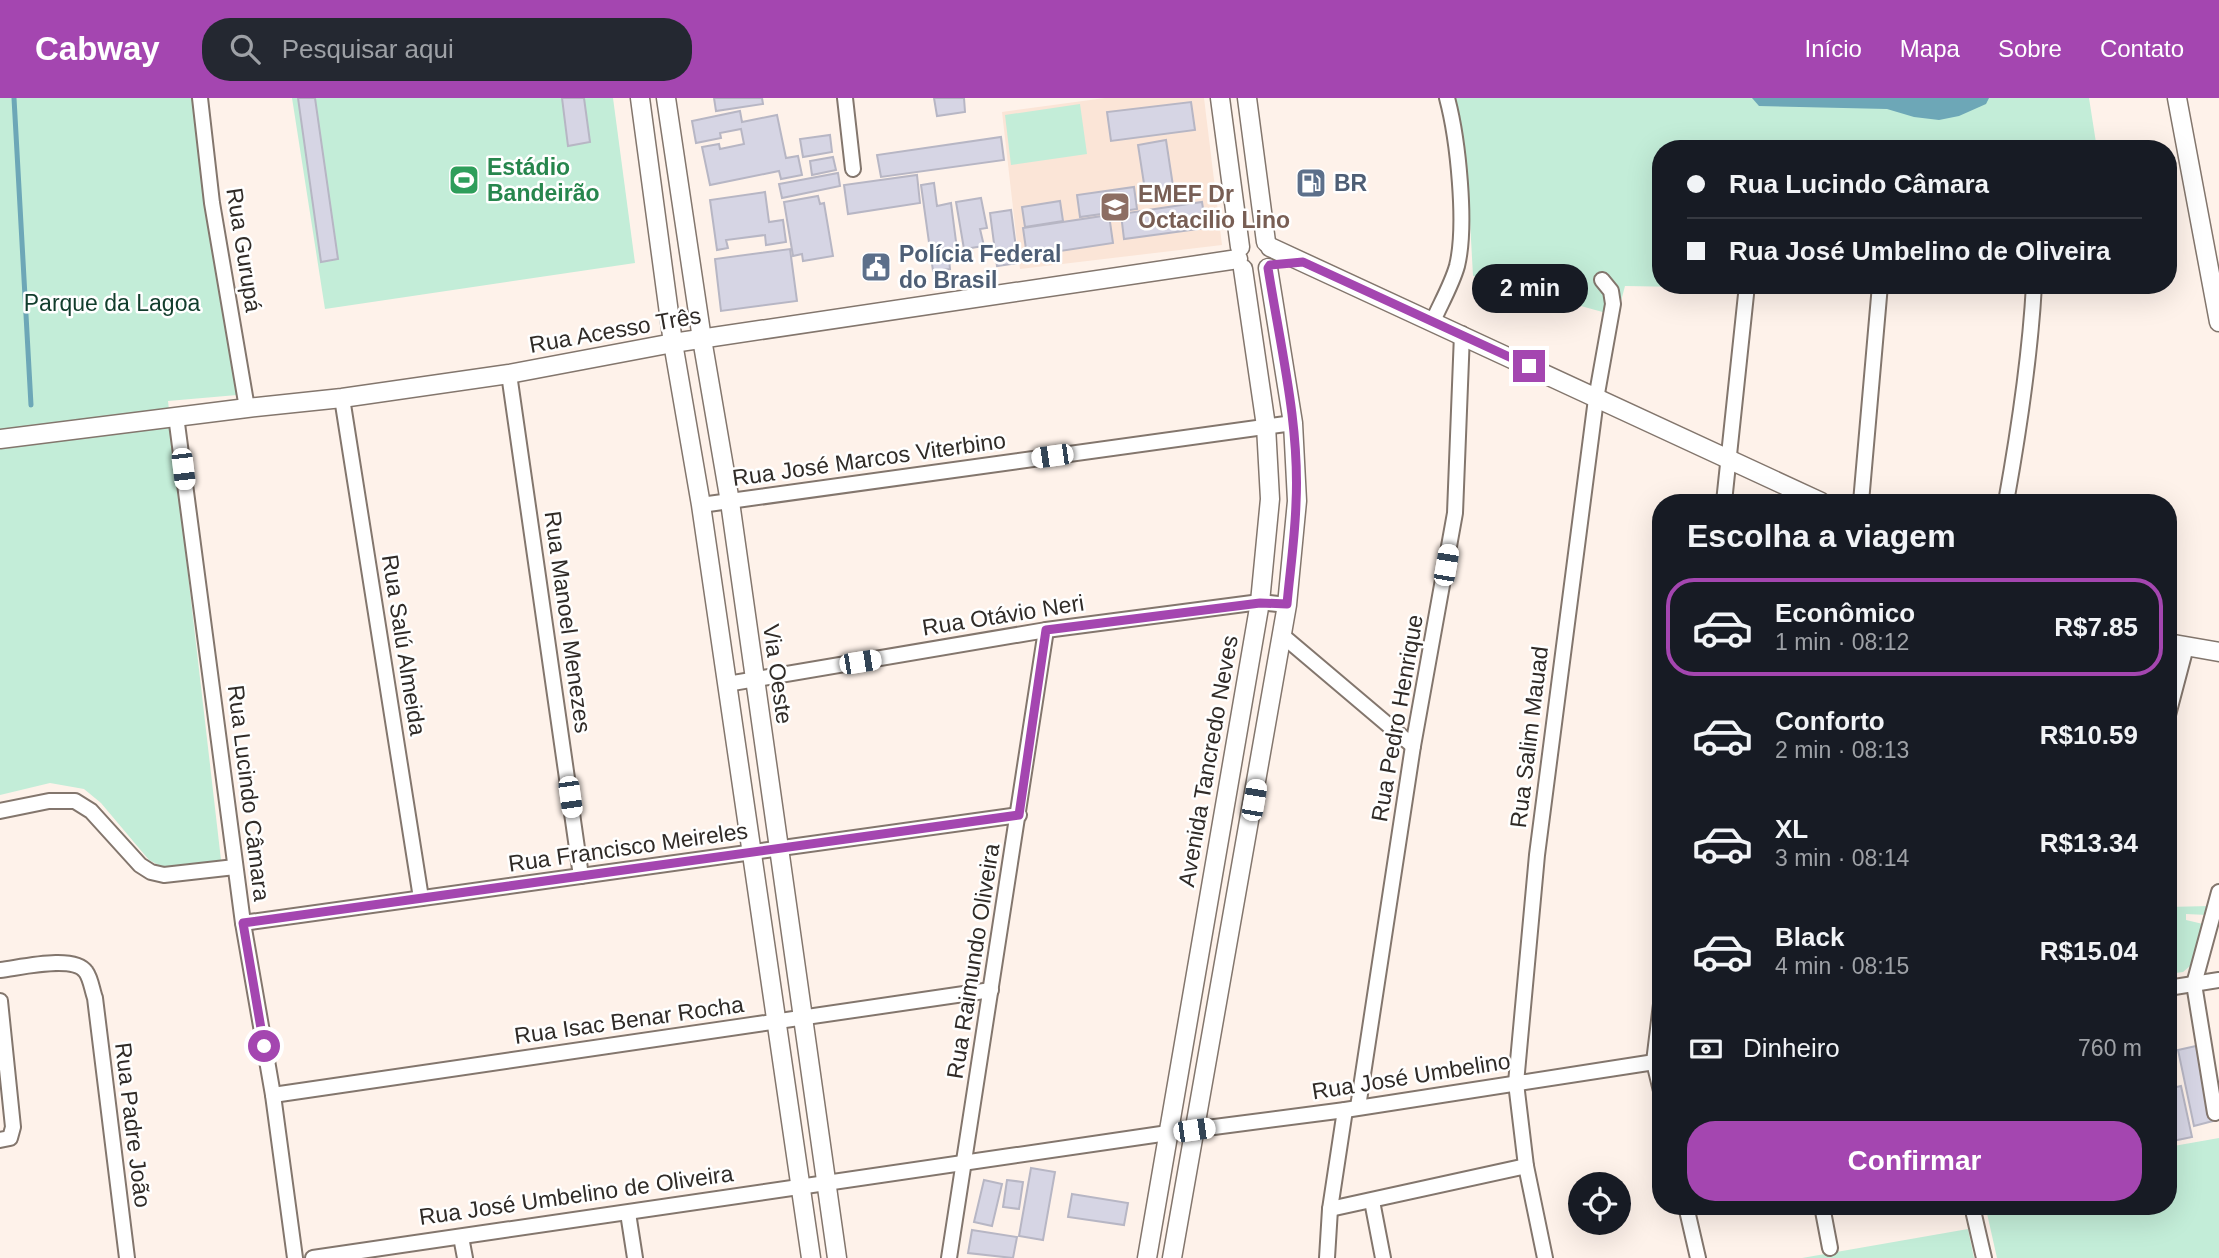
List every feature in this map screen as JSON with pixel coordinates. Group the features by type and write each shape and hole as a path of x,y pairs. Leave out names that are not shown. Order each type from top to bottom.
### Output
{"street":[{"name":"Rua Gurupá","path":"200,98 212,203 247,408"},
{"path":"640,98 673,343 701,505 811,1258"},
{"name":"Via Oeste","path":"666,98 702,339 730,502 837,1258"},
{"path":"845,98 853,169"},
{"name":"Avenida Tancredo Neves","path":"1147,1258 1260,603 1270,499 1266,426 1240,258 1220,98"},
{"path":"1172,1258 1283,636 1297,501 1293,423 1269,267 1273,256 1268,245 1247,98"},
{"path":"1433,321 1457,266 1462,229 1459,178 1447,98"},
{"path":"2177,98 2219,322"},
{"path":"1225,133 1251,129"},
{"path":"1303,262 1269,267 1259,274 1248,272 1240,258 1249,240 1255,239 1804,494"},
{"name":"Rua Acesso Três","path":"0,439 342,398 509,374 673,343 1240,258"},
{"name":"Rua Salim Mauad","path":"1545,1258 1526,1166 1516,1083 1537,855 1596,398 1613,304 1611,291 1602,280"},
{"path":"1725,494 1746,294"},
{"path":"1862,494 1879,294"},
{"path":"2007,494 2023,408 2033,294"},
{"name":"Rua Pedro Henrique","path":"1327,1258 1330,1209 1352,1109 1455,513 1462,334"},
{"name":"Rua Manoel Menezes","path":"509,374 581,876"},
{"name":"Rua Salú Almeida","path":"342,398 421,898"},
{"name":"Rua Lucindo Câmara","path":"176,416 235,867 273,1095 295,1258"},
{"name":"Rua José Marcos Viterbino","path":"701,505 1293,423"},
{"name":"Rua Otávio Neri","path":"727,684 1046,630 1260,603 1287,604"},
{"name":"Rua Raimundo Oliveira","path":"949,1258 1046,630"},
{"path":"1283,636 1413,746"},
{"path":"2177,645 2219,652"},
{"path":"0,811 49,801 75,801 91,811 140,865 151,872 164,875 235,867"},
{"name":"Rua Francisco Meireles","path":"243,923 1019,815"},
{"path":"2215,1113 2194,984 2219,892"},
{"name":"Rua Padre João","path":"0,970 63,962 78,965 85,970 95,998 127,1258"},
{"path":"2177,987 2219,980"},
{"name":"Rua Isac Benar Rocha","path":"273,1095 991,990"},
{"path":"0,1001 13,1134 10,1138 0,1140"},
{"name":"Rua José Umbelino","path":"962,1165 1652,1063"},
{"name":"Rua José Umbelino de Oliveira","path":"313,1258 962,1165"},
{"path":"1330,1209 1526,1166"},
{"path":"1372,1201 1383,1258"},
{"path":"628,1213 635,1258"},
{"path":"1688,1215 1698,1258"},
{"path":"1824,1215 1830,1248"},
{"path":"1974,1215 1984,1258"},
{"path":"461,1237 465,1258"}],"shaded area":[{"name":"EMEF Dr Octacilio Lino","path":"1105,98 1204,98 1222,245 1020,269 1002,112"}],"green space":[{"name":"Parque da Lagoa","path":"0,98 196,98 237,395 168,401 221,860 164,868 149,860 101,803 84,789 50,783 0,795"},
{"name":"Estádio Bandeirão","path":"292,98 613,98 635,263 325,309"},
{"path":"1450,98 2089,98 2096,140 1652,140 1652,286 1625,286 1617,316 1473,276 1467,166"},
{"path":"1080,104 1087,154 1011,165 1005,115"},
{"path":"2210,906 2207,915 2186,914 2186,920 2203,924 2190,966 2177,973 2177,907"},
{"path":"2219,1138 2219,1258 1997,1258 1987,1215 2177,1215 2177,1145"},
{"path":"1968,1229 1974,1258 1802,1258"}],"water":[{"path":"1752,98 1989,98 1986,104 1959,116 1939,120 1914,117 1887,109 1759,106"}],"building":[{"path":"298,98 315,98 338,259 321,262"},
{"path":"562,98 584,98 590,142 568,146"},
{"path":"714,98 762,98 763,104 716,111"},
{"path":"934,98 964,98 965,112 937,116"},
{"path":"1191,102 1195,130 1111,141 1107,112"},
{"path":"740,111 742,122 777,115 786,158 798,156 802,175 781,179 779,171 710,185 702,147 719,144 720,149 744,144 741,129 720,133 721,138 696,143 692,121"},
{"path":"830,135 832,152 803,157 800,139"},
{"path":"1001,137 1004,160 881,177 877,155"},
{"path":"1166,140 1175,199 1147,203 1138,145"},
{"path":"833,157 836,170 812,175 810,161"},
{"path":"838,173 840,186 782,198 779,184"},
{"path":"917,175 920,203 848,214 844,185"},
{"path":"934,183 937,206 951,203 957,249 948,250 950,269 933,271 921,185"},
{"path":"1134,187 1137,209 1080,217 1077,195"},
{"path":"765,192 769,222 783,220 786,242 766,245 765,235 726,240 728,248 717,250 710,200"},
{"path":"818,196 820,204 824,203 833,256 803,261 802,254 793,256 784,202"},
{"path":"981,198 987,228 980,229 984,246 964,249 956,202"},
{"path":"1060,201 1063,221 1025,227 1022,207"},
{"path":"1202,202 1206,228 1124,239 1121,214"},
{"path":"1011,210 1018,263 997,266 990,213"},
{"path":"1109,215 1113,243 1027,256 1023,228"},
{"path":"790,249 797,301 721,311 715,259"},
{"path":"2196,1046 2213,1121 2194,1126 2178,1050"},
{"path":"2181,1086 2192,1137 2177,1140 2177,1087"},
{"path":"1031,1168 1055,1172 1043,1240 1019,1236"},
{"path":"984,1180 1002,1184 992,1226 974,1222"},
{"path":"1007,1180 1023,1182 1019,1209 1003,1207"},
{"path":"1072,1194 1128,1203 1124,1225 1068,1217"},
{"path":"972,1230 1017,1237 1013,1258 968,1253"}],"waterway":[{"path":"14,98 31,405"}],"place":[{"name":"Estádio Bandeirão","path":"464,180"},
{"name":"BR","path":"1311,183"},
{"name":"EMEF Dr Octacilio Lino","path":"1115,207"},
{"name":"Polícia Federal do Brasil","path":"876,267"}],"route":[{"path":"264,1046 243,923 1019,815 1046,630 1260,603 1287,604 1297,501 1293,423 1268,268 1270,265 1303,262 1529,366"}]}
